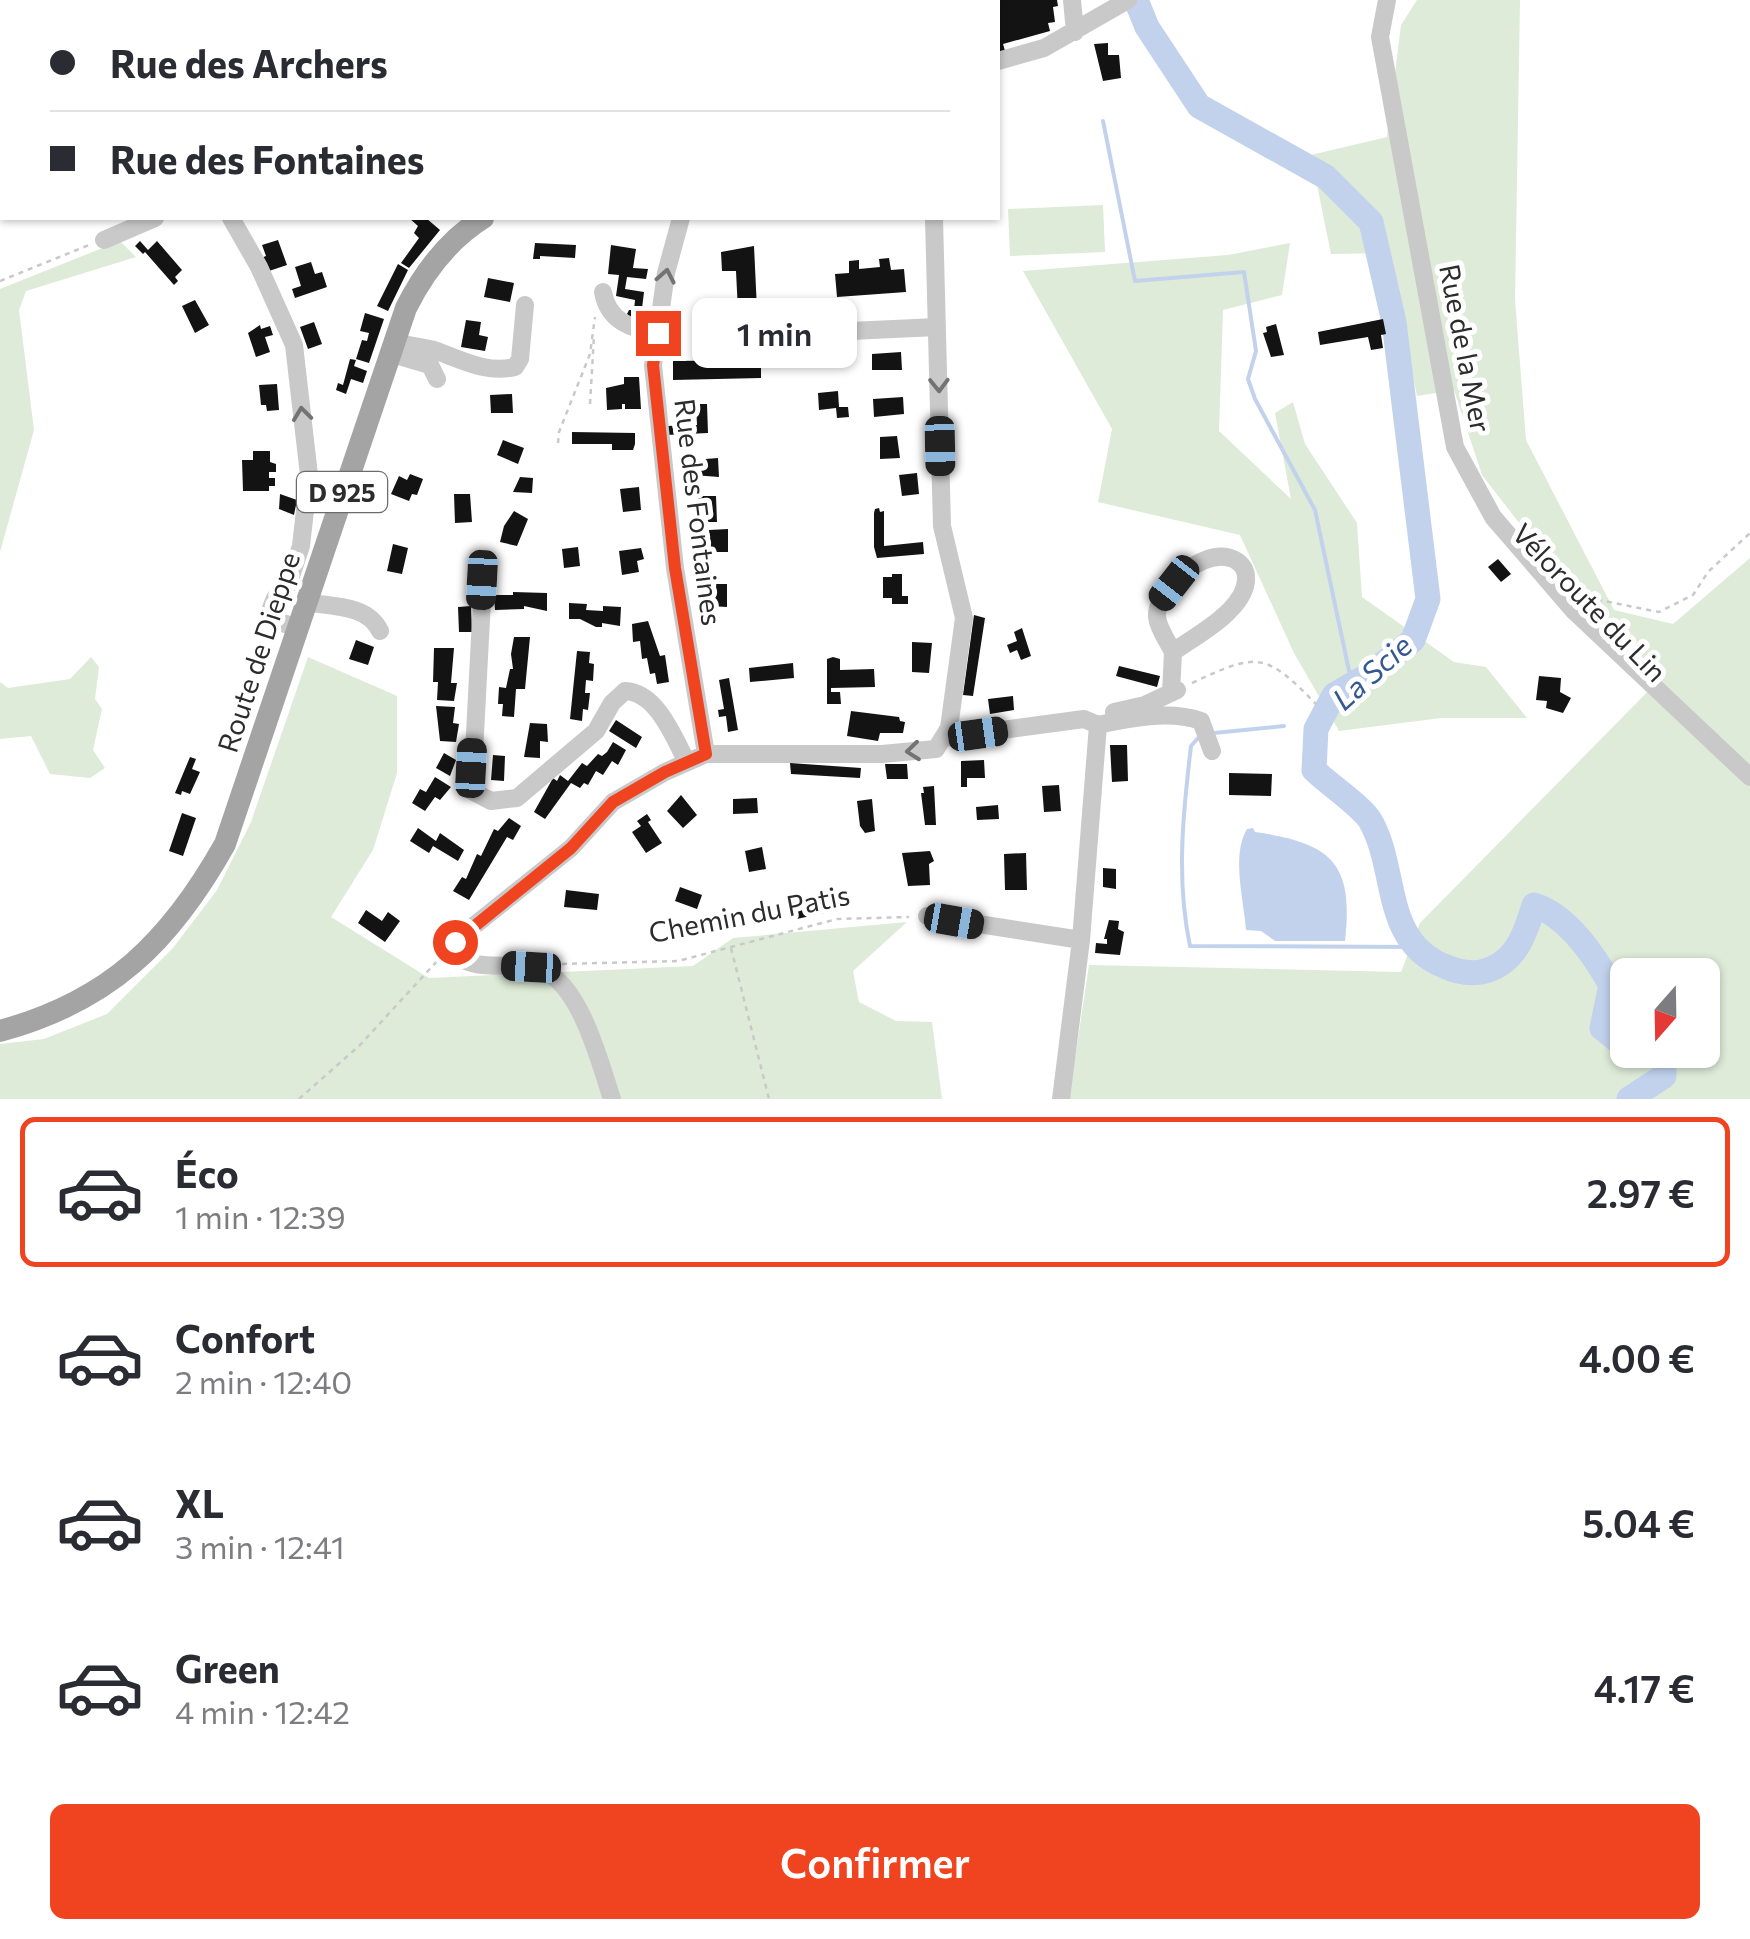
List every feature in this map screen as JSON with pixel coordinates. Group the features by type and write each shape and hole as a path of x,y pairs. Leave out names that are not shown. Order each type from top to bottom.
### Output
{"main road":[{"name":"Route de Dieppe","path":"0,1031 45,1019 88,997 126,970 197,896 226,844 406,308 427,270 451,243 480,220"}],"street":[{"path":"1072,0 1075,32"},
{"name":"Rue de la Mer","path":"1387,0 1380,37 1456,447 1493,517 1574,611 1750,777"},
{"path":"1000,60 1044,48 1122,3"},
{"path":"104,240 150,220"},
{"path":"231,220 260,266 294,345 309,475 307,512 288,584 275,598 272,608 279,622 296,628"},
{"name":"Rue des Fontaines","path":"680,220 666,273 653,365 675,568 706,754"},
{"path":"612,1099 568,989 548,972 531,967 466,964 454,954 455,942 571,848 613,802 687,762 706,754 882,754 936,749 950,728 964,618 942,526 934,220"},
{"path":"604,298 632,330 658,333"},
{"path":"391,347 429,349 503,370 514,367 520,359 526,306"},
{"path":"850,331 937,327"},
{"path":"391,347 430,365 438,379"},
{"path":"1061,1099 1081,940 1097,723 1110,713 1145,705 1174,691 1173,652 1157,620 1162,599 1190,567 1209,556 1221,555 1238,562 1245,571 1246,582 1236,602 1228,613 1173,652"},
{"path":"482,580 472,790 491,801 517,798 596,731 612,703 625,691 636,691 659,711 687,762"},
{"path":"305,602 363,612 380,631"},
{"path":"943,738 1084,719 1097,723 1187,716 1200,721 1208,741"},
{"path":"926,916 1081,940"}],"path":[{"path":"0,280 104,240"},
{"path":"558,443 590,354 596,314 604,298"},
{"path":"590,404 594,327"},
{"path":"1579,587 1600,600 1659,612 1693,595 1708,572 1750,533"},
{"path":"1174,691 1230,666 1272,664 1316,704"},
{"name":"Chemin du Patis","path":"548,972 562,964 678,960 837,919 926,916"},
{"path":"298,1099 360,1044 455,942"},
{"path":"731,946 768,1099"}],"green space":[{"path":"1417,0 1520,0 1515,300 1526,440 1614,610 1673,624 1750,558 1750,1099 1069,1099 1089,965 1401,972 1420,923 1662,677 1554,568 1482,475 1454,390 1417,396 1388,253 1331,254 1311,155 1387,137 1401,25"},
{"path":"1103,205 1105,252 1010,256 1008,209"},
{"path":"120,241 136,257 26,291 19,310 34,430 0,552 0,289"},
{"path":"1290,243 1282,295 1223,310 1219,431 1291,499 1275,413 1293,402 1305,444 1357,523 1362,597 1454,662 1486,667 1527,718 1441,718 1339,731 1294,653 1240,535 1098,502 1112,429 1023,271 1228,255"},
{"path":"91,657 99,667 95,699 102,709 93,750 105,768 90,778 50,774 31,736 0,739 0,682 8,688 70,679"},
{"path":"308,657 397,696 397,773 373,850 331,917 429,978 693,966 733,938 907,922 853,971 859,1002 896,1021 932,1022 942,1099 0,1099 0,1044 44,1039 107,1014 173,948 217,890 251,822"}],"water":[{"path":"1253,828 1255,832 1319,850 1332,861 1345,892 1345,941 1275,941 1261,931 1246,930 1240,852 1247,829"}],"building":[{"path":"1000,0 1057,0 1058,6 1053,7 1055,22 1048,23 1050,31 1003,44 1005,51 1000,52"},
{"path":"1108,43 1108,55 1119,55 1121,78 1103,81 1094,44"},
{"path":"411,220 428,220 440,230 409,268 401,263 419,238 414,233 418,226"},
{"path":"278,240 287,265 266,272 262,245"},
{"path":"140,241 148,250 157,241 182,270 174,285 135,246"},
{"path":"535,243 576,245 575,258 533,259"},
{"path":"611,245 636,249 633,268 648,269 646,279 627,277 625,289 644,292 640,325 627,314 634,310 635,300 616,296 619,275 608,274"},
{"path":"754,246 758,331 739,332 736,271 722,271 721,252"},
{"path":"889,258 891,270 904,269 906,292 837,297 835,274 849,273 849,261 859,260 859,269 880,267 879,259"},
{"path":"311,262 315,274 322,272 327,287 295,298 292,289 301,286 295,267"},
{"path":"398,264 408,270 388,311 377,306"},
{"path":"488,278 514,283 510,302 484,297"},
{"path":"195,300 209,325 195,333 182,306"},
{"path":"365,313 384,319 369,363 356,359 362,340 367,341 369,333 360,331"},
{"path":"1383,319 1383,348 1371,350 1368,337 1320,345 1318,332"},
{"path":"466,320 481,322 479,335 488,337 485,351 461,347"},
{"path":"314,322 322,344 308,349 300,327"},
{"path":"1276,324 1284,355 1271,357 1263,333 1267,332 1266,327"},
{"path":"260,325 261,329 270,326 273,335 265,337 270,352 256,357 248,333"},
{"path":"901,352 902,370 872,370 872,354"},
{"path":"350,359 356,360 354,366 367,371 363,383 351,379 346,394 336,390 338,383 343,385"},
{"path":"761,360 761,378 673,380 673,361"},
{"path":"624,377 639,377 641,409 625,409 622,404 622,409 607,410 606,388 624,384"},
{"path":"277,384 279,410 267,411 266,405 261,405 259,385"},
{"path":"838,391 839,407 848,407 849,417 837,418 836,408 819,410 818,393"},
{"path":"512,394 513,413 491,413 490,395"},
{"path":"903,397 904,414 874,417 873,399"},
{"path":"696,404 707,404 708,433 666,435 666,426 697,425"},
{"path":"572,432 635,433 635,444 633,450 612,450 612,444 572,444"},
{"path":"897,436 900,458 880,459 880,437"},
{"path":"503,440 524,448 518,464 497,455"},
{"path":"253,451 270,451 270,462 276,464 276,472 269,472 269,478 275,478 275,486 269,486 269,491 243,491 242,460 253,460"},
{"path":"718,458 719,477 693,475 693,460"},
{"path":"917,473 919,494 902,496 899,475"},
{"path":"410,474 423,479 417,495 412,494 409,501 391,494 399,476 407,480"},
{"path":"520,477 533,478 532,493 513,492"},
{"path":"639,487 641,510 623,512 620,489"},
{"path":"280,494 297,500 294,515 279,509"},
{"path":"454,494 470,494 472,522 455,523"},
{"path":"698,496 716,496 717,522 699,522"},
{"path":"879,508 884,511 884,546 923,542 924,554 877,558 874,513"},
{"path":"514,511 528,519 517,546 500,542"},
{"path":"728,529 728,552 711,552 709,530"},
{"path":"393,544 408,548 402,574 387,571"},
{"path":"578,547 580,566 564,568 562,549"},
{"path":"641,548 644,559 637,561 639,572 622,575 619,551"},
{"path":"1498,559 1511,574 1501,582 1488,567"},
{"path":"902,574 902,596 908,596 908,604 892,604 892,598 883,598 883,577"},
{"path":"709,584 727,584 727,607 710,606"},
{"path":"547,593 547,611 524,606 495,610 494,595"},
{"path":"569,603 587,604 586,610 621,607 620,626 602,623 602,627 596,627 580,619 569,619"},
{"path":"471,606 472,632 459,632 458,607"},
{"path":"974,615 985,618 973,696 963,695"},
{"path":"648,621 660,656 665,655 669,682 657,684 647,658 642,659 640,641 633,642 632,624"},
{"path":"1022,628 1031,656 1021,660 1017,650 1010,653 1007,645 1017,641 1014,632"},
{"path":"514,637 530,637 525,689 516,689 514,717 502,716 503,704 498,704 499,687 506,688 513,669"},
{"path":"356,640 374,647 368,665 349,659"},
{"path":"912,642 932,643 929,673 912,672"},
{"path":"434,648 454,648 454,701 437,700"},
{"path":"577,651 590,652 589,663 594,664 593,681 586,680 585,693 590,693 582,721 570,719"},
{"path":"827,659 840,659 840,670 874,669 875,687 831,688 831,692 840,692 841,704 827,704"},
{"path":"793,663 794,678 750,682 749,668"},
{"path":"1119,666 1160,676 1157,687 1116,676"},
{"path":"1539,676 1561,678 1560,692 1571,698 1563,713 1546,708 1547,701 1536,700"},
{"path":"729,678 738,730 728,732 726,716 719,717 718,710 724,709 719,680"},
{"path":"1013,696 1014,710 990,714 988,699"},
{"path":"436,706 455,707 453,723 459,724 456,742 440,741"},
{"path":"851,711 899,717 905,722 903,733 880,733 878,741 847,736"},
{"path":"616,720 642,737 636,748 609,731"},
{"path":"530,723 547,724 548,742 540,741 540,758 524,757"},
{"path":"613,742 626,750 618,765 612,761 603,775 596,771 588,785 584,783 580,788 571,783 545,819 534,812 553,778 557,781 560,775 568,781 582,763 587,766 598,754 602,756"},
{"path":"1110,745 1127,745 1128,781 1112,782"},
{"path":"444,753 456,760 450,776 436,768"},
{"path":"493,755 505,756 504,781 491,780"},
{"path":"190,757 196,759 192,769 200,772 190,794 182,791 181,795 175,793"},
{"path":"984,760 985,778 967,778 967,787 961,787 961,761"},
{"path":"790,763 861,768 860,778 791,774"},
{"path":"885,764 907,764 908,779 887,779"},
{"path":"1229,773 1272,774 1271,796 1229,795"},
{"path":"435,777 451,787 440,800 435,797 425,811 412,803 420,789 426,792"},
{"path":"1059,785 1061,811 1044,812 1042,786"},
{"path":"934,786 936,825 925,825 921,793 923,787"},
{"path":"681,795 697,815 683,828 667,811"},
{"path":"757,798 758,813 733,814 733,799"},
{"path":"872,799 875,831 865,833 860,826 857,801"},
{"path":"998,805 999,819 977,820 976,807"},
{"path":"182,813 196,818 183,856 169,851"},
{"path":"647,814 662,843 646,853 632,832 641,826 637,821"},
{"path":"509,818 521,826 513,840 507,837 469,900 453,891 462,877 466,879 494,829 498,831"},
{"path":"418,828 436,841 440,833 464,850 458,861 433,846 429,853 410,841"},
{"path":"762,847 766,869 749,872 745,851"},
{"path":"930,851 934,861 929,864 930,885 908,886 902,853"},
{"path":"1026,853 1027,890 1005,890 1004,854"},
{"path":"1103,868 1116,869 1116,889 1103,887"},
{"path":"680,887 702,895 697,909 675,901"},
{"path":"566,890 599,894 597,910 564,907"},
{"path":"849,896 852,907 792,920 789,909"},
{"path":"366,910 382,921 388,912 400,921 385,942 358,923"},
{"path":"1109,920 1119,921 1118,929 1124,932 1120,955 1095,953 1096,943 1107,944 1104,939"}],"waterway":[{"name":"La Scie","path":"1136,0 1147,27 1199,106 1326,177 1371,222 1394,322 1428,599 1413,640 1370,674 1334,695 1316,729 1314,770 1371,822 1401,922 1424,955 1462,972 1493,968 1517,947 1534,905 1558,918 1579,938 1610,983"},
{"path":"1103,121 1135,281 1244,272 1256,351 1248,379 1315,510 1352,685"},
{"path":"1214,733 1284,726"},
{"path":"1200,736 1191,746 1182,846 1190,946 1415,947"},
{"name":"La Scie","path":"1610,990 1602,1028 1610,1034"},
{"name":"La Scie","path":"1629,1099 1664,1076 1664,1068"}],"route":[{"path":"455,942 571,848 613,802 706,754 675,568 653,365 658,333"}]}
